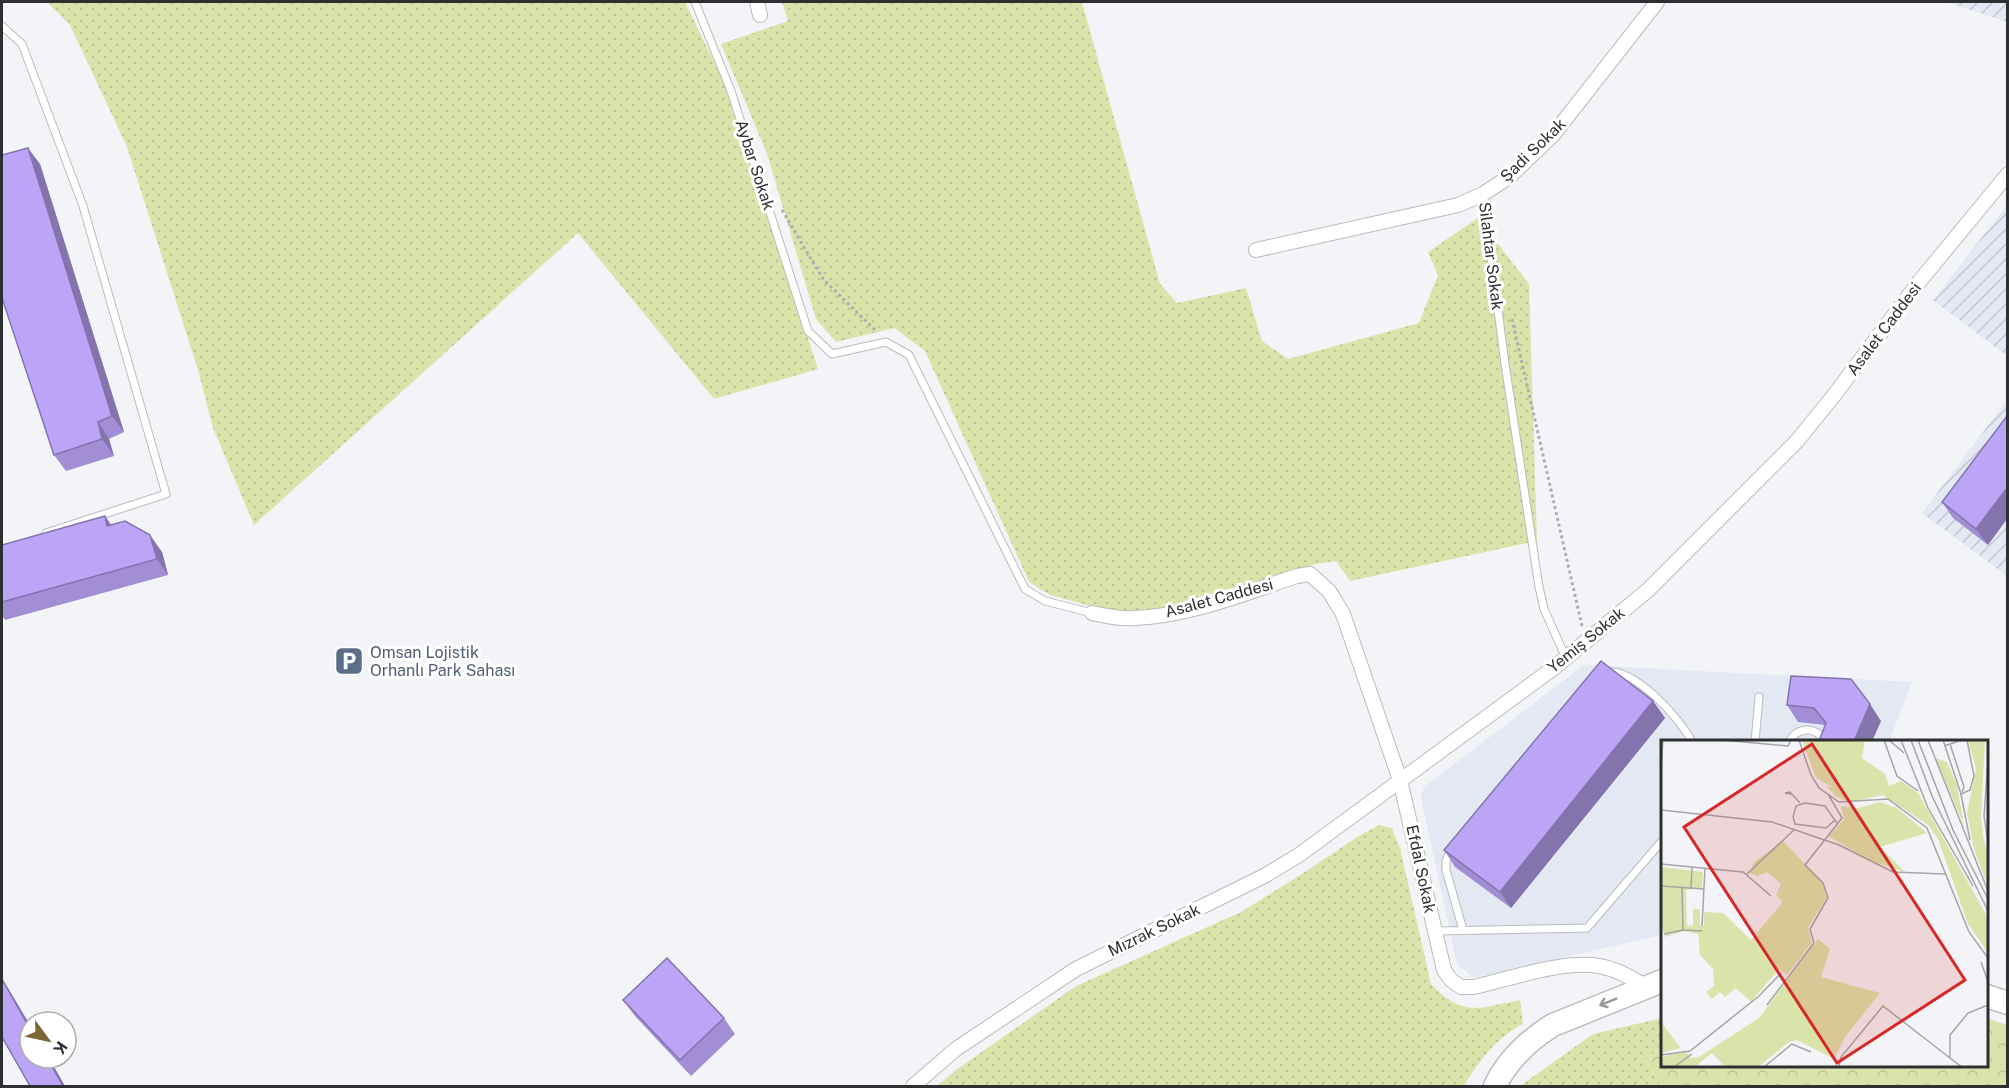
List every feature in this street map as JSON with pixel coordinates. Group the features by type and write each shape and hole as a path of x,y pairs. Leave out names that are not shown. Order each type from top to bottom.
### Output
{"main road":[{"path":"1495,1086 1523,1047 1552,1025 1654,984"},
{"path":"1988,997 2007,1003"}],"street":[{"name":"Şadi Sokak","path":"1256,250 1458,205 1483,194 1509,177 1553,135 1657,2"},
{"name":"Asalet Caddesi","path":"1758,482 1797,441 1835,394 1919,282 2007,174"},
{"name":"Yemiş Sokak","path":"1400,780 1566,658 1648,590 1758,482"},
{"name":"Asalet Caddesi","path":"1092,613 1134,618 1169,613 1208,605 1297,576 1310,574"},
{"name":"Efdal Sokak","path":"1310,574 1329,591 1343,614 1400,780 1444,970 1451,980 1461,987 1474,987 1559,967 1584,965 1599,966 1654,984"},
{"name":"Mızrak Sokak","path":"914,1086 956,1049 1053,983 1109,951 1266,875 1299,855 1400,780"}],"lane":[{"name":"Aybar Sokak","path":"695,2 734,100 808,331 832,354 886,342"},
{"path":"2,26 22,44 83,206 166,494 34,537"},
{"name":"Silahtar Sokak","path":"1483,194 1504,364 1539,587 1544,609 1566,658"},
{"path":"886,342 909,356 1025,589 1045,601 1092,613"},
{"path":"1599,675 1617,672 1645,688 1671,712 1691,740"},
{"path":"1755,740 1760,696"},
{"path":"1790,740 1795,733 1806,729 1820,734 1823,740"},
{"path":"1456,842 1448,854 1446,870 1463,930"},
{"path":"1435,931 1587,928 1661,842"}],"path":[{"path":"778,203 823,279 886,342"},
{"name":"Silahtar Sokak","path":"1509,309 1585,642"}],"shaded area":[{"path":"2007,2 2007,22 1950,3"},
{"path":"2008,206 2007,356 1933,300"},
{"path":"2007,400 2007,576 1922,513"},
{"path":"1584,665 1912,682 1889,740 1661,740 1661,935 1474,978 1457,964 1421,798 1424,787"}],"green space":[{"path":"47,2 685,2 728,91 818,369 714,399 578,233 254,525 213,428 198,370 127,147 70,25"},
{"path":"782,2 1082,2 1160,284 1177,303 1246,288 1262,341 1288,359 1419,323 1438,275 1428,252 1478,218 1529,284 1537,541 1350,581 1336,561 1316,564 1157,610 1105,610 1050,595 1029,582 925,351 894,328 836,342 816,319 767,154 721,44 788,21"},
{"path":"1379,825 1392,828 1400,848 1431,984 1453,1002 1472,1008 1520,1000 1523,1024 1489,1050 1464,1086 937,1086 956,1070 1076,986 1241,912"},
{"path":"1661,1018 1661,1046 1646,1060 1661,1086 1520,1086 1593,1034"},
{"path":"1988,1018 2007,1025 2007,1086 1661,1086 1646,1060 1661,1046 1661,1067 1988,1067"}],"building":[{"path":"28,148 112,416 98,422 102,439 54,455 2,298 2,155"},
{"path":"2007,416 2007,488 1976,529 1942,502"},
{"path":"105,516 107,526 125,521 150,535 157,559 2,602 2,545"},
{"path":"1601,661 1653,701 1500,892 1444,850"},
{"path":"1791,676 1851,679 1870,704 1854,740 1819,740 1826,723 1814,708 1787,705"},
{"path":"667,958 724,1018 680,1060 623,1000"},
{"path":"2,979 19,1010 18,1065 2,1037"},
{"path":"21,1070 54,1070 63,1086 30,1086"}],"place":[{"name":"Omsan Lojistik Orhanlı Park Sahası","path":"349,661"}]}
